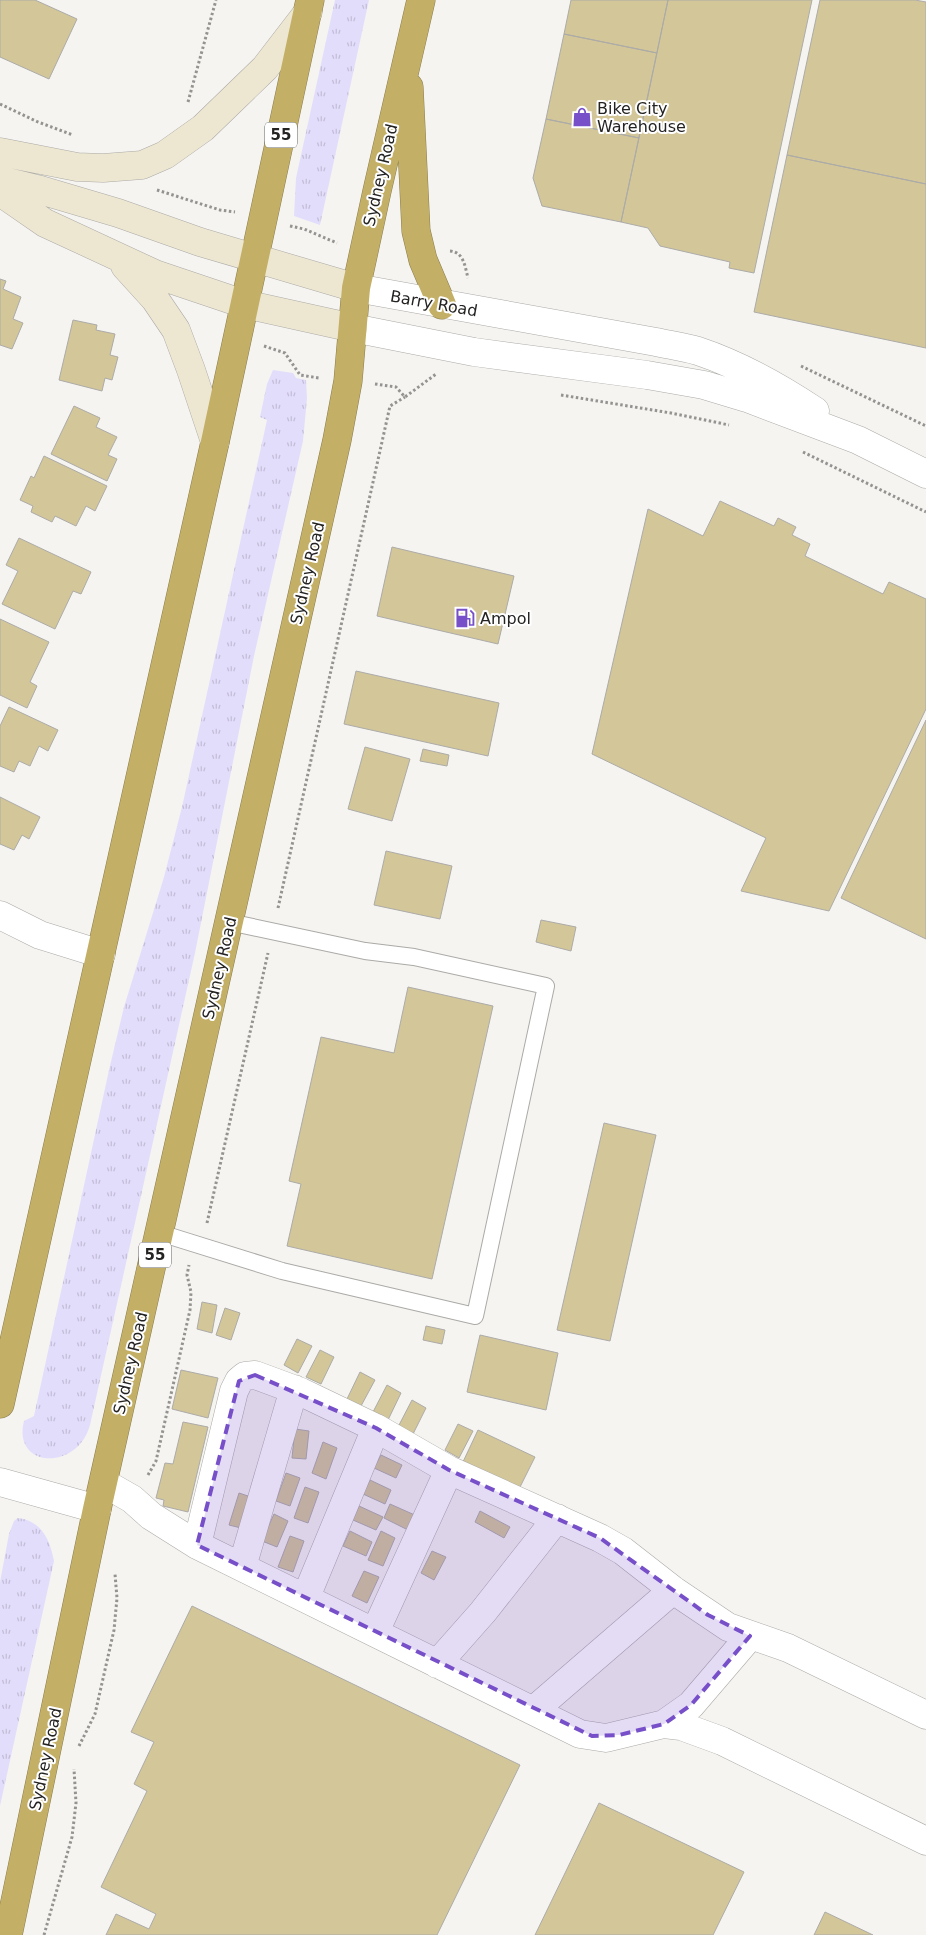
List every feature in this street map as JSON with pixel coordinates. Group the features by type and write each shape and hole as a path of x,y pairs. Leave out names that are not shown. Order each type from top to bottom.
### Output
{"highway":[{"name":"Sydney Road","path":"8,1935 97,1509 337,440 348,381 356,288 421,0"},
{"name":"55","path":"0,1404 216,442 309,6"},
{"path":"408,53 416,231 423,260 442,304"}],"main road":[{"path":"0,152 77,167 103,168 142,165 165,155 203,128 265,68 309,6"},
{"name":"Barry Road","path":"0,180 118,213 200,242 356,288"},
{"name":"Barry Road","path":"0,192 45,223 154,274 244,304 353,328"},
{"path":"118,257 155,299 176,330 216,442"}],"street":[{"name":"Barry Road","path":"356,288 697,351 740,368 792,396 858,440"},
{"name":"Barry Road","path":"353,328 474,352 647,375 704,385 747,398 858,440 926,474"},
{"path":"0,915 40,935 101,954"},
{"path":"197,1545 234,1391 239,1381 245,1376 255,1375 294,1389 376,1428 449,1470 600,1538 623,1551 673,1590 708,1615 728,1626 750,1636 788,1648 926,1715"},
{"path":"242,1567 294,1389"},
{"path":"306,1597 376,1428"},
{"path":"375,1632 449,1470"},
{"path":"0,1482 97,1509"},
{"path":"104,1482 132,1499 151,1516 197,1545 306,1597 580,1734 606,1738 664,1724 681,1726 722,1741 926,1841"},
{"path":"438,1664 483,1612 557,1518"},
{"path":"534,1710 673,1590"},
{"path":"664,1724 691,1705 750,1636"}],"lane":[{"path":"160,1232 282,1271 475,1316 546,986 414,957 366,952 229,922"}],"path":[{"path":"186,108 216,0"},
{"path":"132,1499 138,1485 154,1467 156,1461 190,1310 191,1292 187,1275 188,1269 207,1220 390,406 435,374 445,376"},
{"path":"396,387 405,397"},
{"path":"553,394 671,413 729,425"},
{"path":"802,452 926,512"},
{"path":"77,1753 95,1714 114,1630 117,1598 115,1569"},
{"path":"44,1935 72,1837 76,1803 74,1767"}],"highlighted area":[{"path":"255,1375 376,1428 449,1470 600,1538 708,1615 750,1636 691,1705 664,1724 619,1735 592,1736 197,1545 239,1381"}],"green space":[{"path":"335,0 369,0 320,225 294,216 296,178"},
{"path":"273,370 293,373 296,378 306,380 307,398 303,441 254,656 195,953 90,1425 83,1440 73,1451 60,1457 48,1458 36,1455 27,1448 23,1437 24,1421 34,1416 124,1007 164,877 182,807 267,420 260,417 267,384"},
{"path":"18,1518 39,1527 47,1539 54,1561 0,1806 0,1582 9,1534 14,1521"}],"building":[{"path":"0,0 35,0 77,19 49,79 0,57"},
{"path":"571,0 668,0 657,53 564,34"},
{"path":"668,0 812,0 754,273 729,268 730,262 660,246 648,228 621,222"},
{"path":"820,0 915,0 926,2 926,184 787,155"},
{"path":"564,34 657,53 639,138 546,119"},
{"path":"546,119 639,138 621,222 542,206 533,178"},
{"path":"787,155 926,184 926,348 754,312"},
{"path":"0,279 6,281 3,289 21,297 13,319 23,323 12,349 0,345"},
{"path":"73,320 97,325 96,330 115,334 110,355 118,357 112,380 105,378 102,391 59,380"},
{"path":"74,406 100,418 96,427 117,437 108,455 117,459 107,481 51,454"},
{"path":"44,456 107,486 95,511 86,506 76,526 55,516 52,522 31,512 33,506 20,500 31,476 34,478"},
{"path":"720,501 774,526 778,518 796,527 792,535 810,544 805,556 883,594 889,582 926,599 926,709 829,911 741,891 766,838 592,754 648,509 703,536"},
{"path":"19,538 91,572 81,594 73,591 55,629 2,604 18,571 6,565"},
{"path":"392,547 514,576 498,644 377,616"},
{"path":"0,619 49,642 30,682 37,686 27,708 0,695"},
{"path":"356,671 499,703 488,756 344,724"},
{"path":"9,707 58,730 48,751 39,746 30,766 19,761 14,772 0,766 0,726"},
{"path":"926,720 926,939 841,898"},
{"path":"365,747 410,759 392,821 348,809"},
{"path":"423,749 449,755 447,766 420,761"},
{"path":"0,797 40,817 29,839 22,835 14,850 0,844"},
{"path":"386,851 452,866 440,919 374,905"},
{"path":"541,920 576,927 571,951 536,942"},
{"path":"408,987 493,1006 432,1279 287,1246 301,1184 289,1181 321,1037 394,1053"},
{"path":"604,1123 656,1135 610,1341 557,1330"},
{"path":"202,1302 217,1305 212,1333 197,1329"},
{"path":"225,1308 240,1313 231,1340 216,1335"},
{"path":"426,1326 445,1330 442,1344 423,1340"},
{"path":"480,1335 558,1353 546,1410 467,1392"},
{"path":"297,1339 312,1346 298,1373 284,1365"},
{"path":"320,1350 334,1357 321,1384 306,1377"},
{"path":"181,1370 218,1378 208,1418 172,1409"},
{"path":"360,1372 375,1380 361,1406 347,1399"},
{"path":"387,1385 401,1393 388,1420 373,1412"},
{"path":"412,1400 426,1408 413,1434 398,1427"},
{"path":"183,1422 208,1427 188,1512 163,1506 164,1500 156,1498 165,1463 173,1464"},
{"path":"458,1424 473,1431 459,1458 445,1450"},
{"path":"295,1429 309,1431 306,1459 292,1458"},
{"path":"478,1430 535,1457 518,1491 462,1464"},
{"path":"323,1442 337,1448 326,1479 312,1473"},
{"path":"381,1455 402,1465 396,1478 374,1468"},
{"path":"286,1473 300,1478 290,1506 276,1501"},
{"path":"370,1480 391,1490 385,1504 363,1494"},
{"path":"305,1487 319,1492 308,1523 294,1518"},
{"path":"239,1493 254,1498 245,1529 229,1525"},
{"path":"390,1504 417,1516 410,1531 384,1518"},
{"path":"359,1506 383,1517 376,1530 353,1520"},
{"path":"480,1511 510,1527 504,1538 475,1522"},
{"path":"274,1514 288,1521 277,1547 262,1541"},
{"path":"350,1531 372,1542 366,1556 343,1546"},
{"path":"381,1531 395,1538 383,1566 368,1560"},
{"path":"290,1536 304,1541 293,1572 278,1567"},
{"path":"432,1551 446,1557 434,1580 421,1573"},
{"path":"364,1571 379,1577 367,1603 352,1596"},
{"path":"192,1606 520,1765 437,1935 106,1935 116,1914 149,1929 156,1914 101,1887 147,1791 134,1784 154,1742 131,1732"},
{"path":"599,1803 744,1872 713,1935 535,1935"},
{"path":"825,1912 873,1935 814,1935"}],"place":[{"name":"Bike City Warehouse","path":"582,117"},
{"name":"Ampol","path":"465,618"}]}
